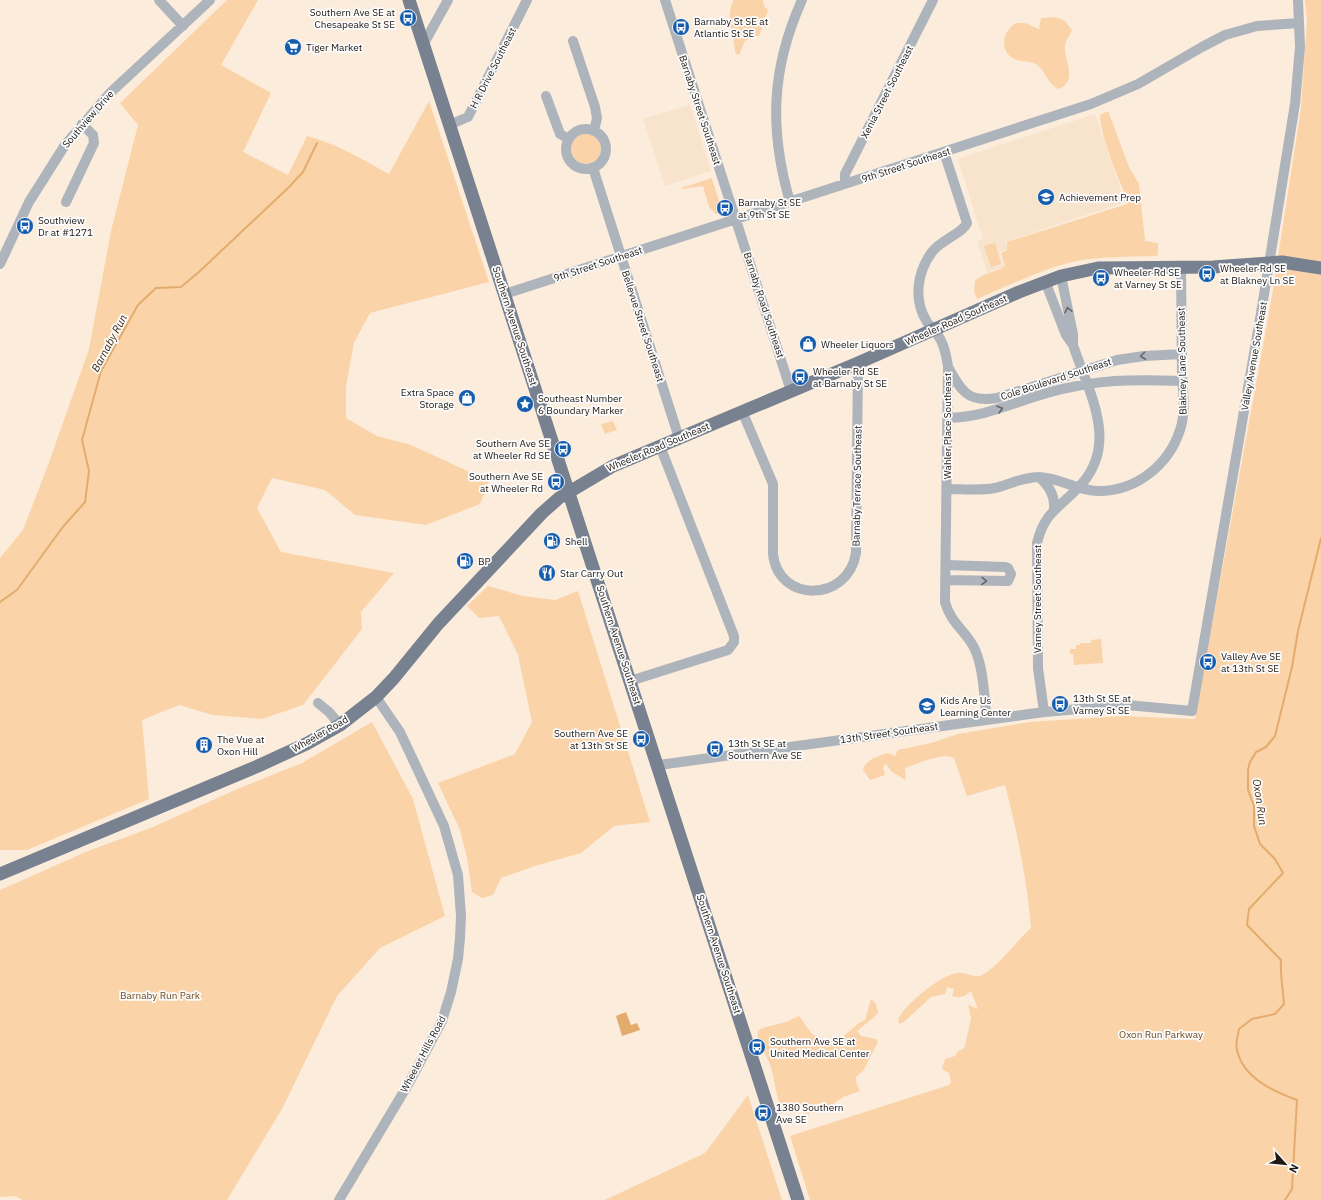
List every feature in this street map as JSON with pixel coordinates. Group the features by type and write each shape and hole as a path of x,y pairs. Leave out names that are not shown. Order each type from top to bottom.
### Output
{"main road":[{"name":"Southern Avenue Southeast","path":"409,0 448,125 505,294 630,681 659,765 798,1200"},
{"name":"Wheeler Road Southeast","path":"569,491 613,466 1061,276 1098,268 1290,263 1321,268"},
{"name":"Wheeler Road","path":"0,874 258,766 306,744 340,725 376,697 438,624 519,535 542,513 569,491"}],"street":[{"path":"159,0 183,26"},
{"name":"Southview Drive","path":"0,264 29,202 65,145 110,93 210,0"},
{"path":"423,45 448,0"},
{"name":"H R Drive Southeast","path":"448,125 468,117 527,0"},
{"name":"Barnaby Street Southeast","path":"665,0 736,219"},
{"path":"790,202 778,154 776,97 782,53 791,25 802,0"},
{"name":"Xenia Street Southeast","path":"845,184 845,174 933,0"},
{"name":"Valley Avenue Southeast","path":"1192,711 1269,263 1296,96 1299,58 1298,0"},
{"name":"9th Street Southeast","path":"505,294 1066,113 1126,90 1225,35 1257,26 1299,23"},
{"path":"573,41 596,107 597,118 594,131"},
{"path":"546,96 560,134 569,139"},
{"path":"66,202 94,143 93,135 82,124"},
{"path":"580,130 594,131 602,138 606,149 601,161 593,168 580,168 570,161 566,150 569,139 580,130"},
{"name":"Wahler Place Southeast","path":"944,152 967,223 963,229 945,239 937,246 921,272 918,286 920,303 926,320 942,342 948,366 945,602 948,612 976,651 987,720"},
{"name":"Bellevue Street Southeast","path":"593,168 620,257 679,438"},
{"name":"Barnaby Road Southeast","path":"736,219 792,391"},
{"name":"Blakney Lane Southeast","path":"947,490 994,488 1022,480 1039,478 1054,480 1092,491 1116,489 1132,484 1148,476 1162,464 1174,447 1181,430 1183,381 1181,267"},
{"name":"Varney Street Southeast","path":"1061,276 1074,334 1073,345"},
{"name":"Varney Street Southeast","path":"1044,712 1038,671 1036,550 1042,525 1054,508 1079,487 1089,475 1095,463 1100,440 1098,417 1073,345 1066,335 1046,282"},
{"name":"Cole Boulevard Southeast","path":"978,399 984,400 997,398 1081,370 1130,358 1182,354"},
{"name":"Barnaby Terrace Southeast","path":"742,411 773,484 773,554 775,564 786,580 799,588 815,591 831,588 847,575 853,564 856,553 858,363"},
{"path":"948,366 963,392 978,399 984,414"},
{"name":"Cole Boulevard Southeast","path":"948,418 984,414 1045,394 1086,384 1124,379 1183,381"},
{"path":"1040,384 1045,394"},
{"path":"630,681 731,648 734,642 734,636 660,446"},
{"path":"1039,478 1049,486 1053,497 1054,508"},
{"path":"945,580 1008,581 1011,574 1008,568 1005,567 946,565"},
{"name":"Wheeler Hills Road","path":"339,1200 409,1082 442,1021 451,992 458,959 460,938 461,916 458,875 444,826 400,732 376,697"},
{"path":"318,703 329,712 340,725"},
{"name":"13th Street Southeast","path":"659,765 1044,712 1127,705 1192,711"}],"shaded area":[{"path":"690,105 711,171 665,186 643,119"},
{"name":"Achievement Prep","path":"1095,114 1125,202 1005,242 1007,249 999,252 1004,267 987,272 977,241 983,239 958,159"},
{"path":"626,1012 631,1025 637,1023 640,1030 622,1036 616,1016"}],"green space":[{"path":"227,0 258,0 221,65 271,93 243,152 288,175 307,136 318,139 359,157 389,174 429,101 489,282 370,313 354,343 346,386 346,418 377,436 411,445 489,481 480,504 426,525 355,515 325,490 272,478 257,508 281,552 394,573 361,612 362,629 303,705 262,719 213,715 179,705 142,720 149,799 27,850 0,850 0,558 23,530 48,465 89,349 111,231 138,125 120,103"},
{"path":"734,0 763,0 764,6 768,10 759,36 754,36 745,41 738,55 735,53 730,20 731,6"},
{"name":"Oxon Run Parkway","path":"1305,0 1321,0 1321,1200 810,1200 790,1136 949,1085 951,1082 949,1073 942,1069 945,1059 955,1056 958,1051 963,1049 965,1046 971,1018 968,1005 978,1009 971,991 963,996 955,997 952,996 954,989 947,987 945,994 931,997 904,1022 899,1024 898,1019 916,998 933,984 942,979 958,973 976,976 985,974 1031,928 1021,856 1005,785 967,796 954,758 943,756 905,768 906,780 892,772 886,764 883,767 885,775 870,780 863,770 866,764 872,759 884,754 888,753 895,756 898,750 931,743 958,734 1030,722 1122,716 1195,719 1272,296 1301,108 1307,19"},
{"path":"1056,17 1065,21 1072,30 1065,45 1069,69 1068,80 1065,85 1059,89 1049,81 1036,64 1032,62 1019,61 1011,57 1007,53 1004,43 1007,32 1016,23 1025,23 1039,29 1041,18"},
{"path":"1108,111 1129,167 1139,184 1145,241 1158,243 1158,255 1103,258 1072,262 1036,274 977,299 974,291 975,281 982,276 1005,266 1001,253 1007,250 1007,242 1127,204 1128,200 1103,134 1100,115"},
{"path":"586,134 597,138 601,149 597,160 586,164 575,160 571,149 575,138"},
{"path":"712,178 723,213 716,214 709,207 703,186 681,188"},
{"path":"995,243 1001,264 991,267 984,246"},
{"path":"613,421 617,430 605,434 601,424"},
{"path":"488,586 523,596 555,600 578,591 650,822 614,826 581,853 535,866 501,878 493,895 482,898 472,892 467,858 460,830 438,783 515,754 532,722 518,655 499,616 479,618 467,606"},
{"path":"1101,639 1103,663 1074,665 1073,654 1070,654 1070,649 1076,649 1076,645 1080,645 1080,643 1091,643 1091,640"},
{"name":"Barnaby Run Park","path":"372,722 413,799 445,916 380,948 337,996 282,1109 227,1200 23,1200 15,1196 0,1197 0,890 88,851 153,827 235,790 302,763"},
{"path":"871,999 876,1004 878,1013 857,1031 861,1036 876,1039 878,1042 863,1071 856,1077 856,1082 860,1091 843,1097 823,1111 806,1114 797,1106 789,1112 785,1112 779,1102 770,1065 758,1039 758,1031 762,1028 786,1022 799,1016 812,1034 826,1041 839,1040 859,1023 865,1020"},
{"path":"748,1095 782,1200 605,1200 705,1153"}],"waterway":[{"name":"Barnaby Run","path":"0,602 17,590 62,528 85,502 89,471 82,440 101,371 138,305 156,288 181,287 200,271 303,172 317,143"},
{"name":"Oxon Run","path":"1285,1200 1292,1189 1297,1100 1269,1088 1252,1076 1240,1060 1236,1048 1239,1029 1252,1019 1275,1014 1284,1004 1281,960 1247,925 1249,909 1283,873 1275,859 1260,844 1254,826 1254,806 1248,790 1248,770 1250,762 1256,752 1266,747 1275,736 1292,667 1298,631 1321,538"}],"place":[{"name":"Southern Ave SE at Chesapeake St SE","path":"408,18"},
{"name":"Barnaby St SE at Atlantic St SE","path":"681,27"},
{"name":"Tiger Market","path":"293,47"},
{"name":"Achievement Prep","path":"1046,197"},
{"name":"Barnaby St SE at 9th St SE","path":"725,208"},
{"name":"Southview Dr at #1271","path":"25,226"},
{"name":"Wheeler Rd SE at Blakney Ln SE","path":"1207,274"},
{"name":"Wheeler Rd SE at Varney St SE","path":"1101,278"},
{"name":"Wheeler Liquors","path":"808,344"},
{"name":"Wheeler Rd SE at Barnaby St SE","path":"800,377"},
{"name":"Extra Space Storage","path":"467,398"},
{"name":"Southeast Number 6 Boundary Marker","path":"525,404"},
{"name":"Southern Ave SE at Wheeler Rd SE","path":"563,449"},
{"name":"Southern Ave SE at Wheeler Rd","path":"556,482"},
{"name":"Shell","path":"552,541"},
{"name":"BP","path":"465,561"},
{"name":"Star Carry Out","path":"547,573"},
{"name":"Valley Ave SE at 13th St SE","path":"1208,662"},
{"name":"13th St SE at Varney St SE","path":"1060,704"},
{"name":"Kids Are Us Learning Center","path":"927,706"},
{"name":"Southern Ave SE at 13th St SE","path":"641,739"},
{"name":"The Vue at Oxon Hill","path":"204,745"},
{"name":"13th St SE at Southern Ave SE","path":"715,749"},
{"name":"Southern Ave SE at United Medical Center","path":"757,1047"},
{"name":"1380 Southern Ave SE","path":"763,1113"}]}
